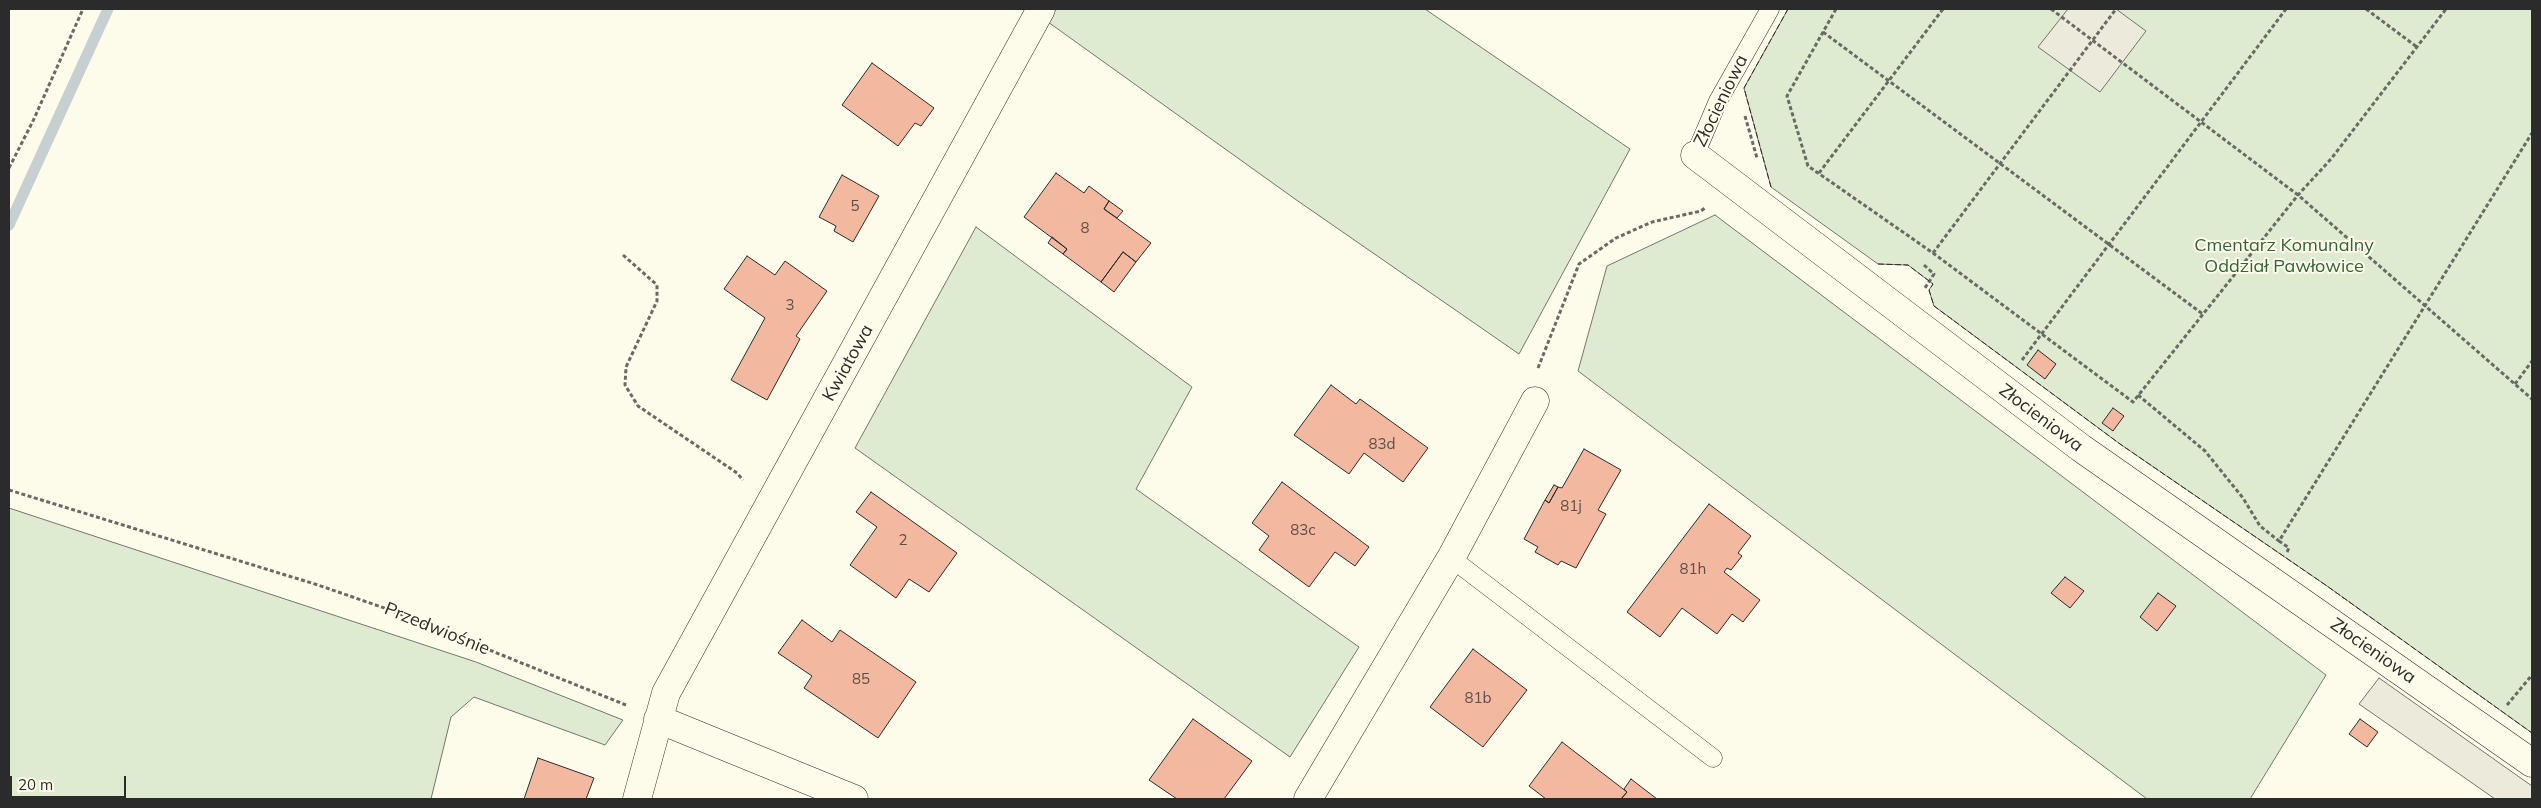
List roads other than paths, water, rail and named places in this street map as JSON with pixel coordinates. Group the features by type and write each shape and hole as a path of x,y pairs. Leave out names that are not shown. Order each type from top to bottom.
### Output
{"street":[{"name":"Kwiatowa","path":"637,799 666,693 1040,9"},
{"name":"Złocieniowa","path":"1695,154 2073,442 2532,763"},
{"path":"1308,799 1451,558 1535,401"},
{"path":"658,719 854,799"}],"lane":[{"name":"Złocieniowa","path":"1695,154 1718,101 1770,9"},
{"path":"1451,558 1713,758"}],"waterway":[{"path":"9,225 108,9"}],"park label":[{"name":"Cmentarz Komunalny Oddział Pawłowice","path":"2284,256"}]}
